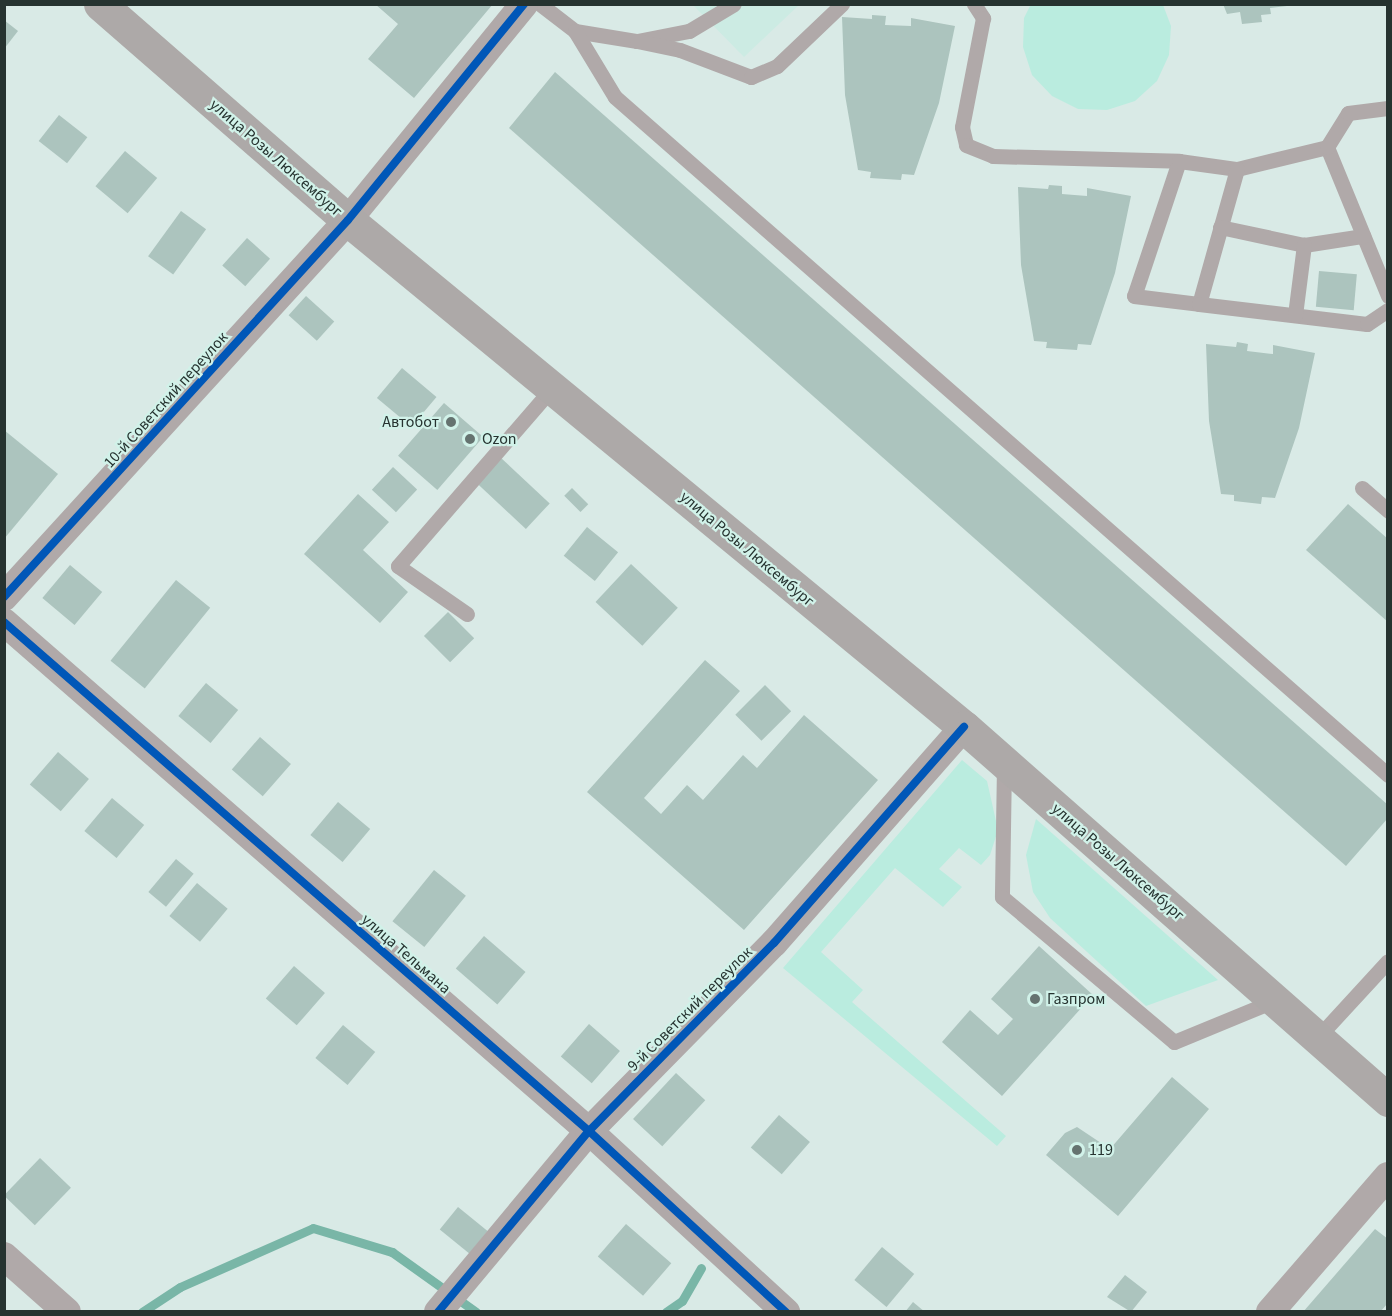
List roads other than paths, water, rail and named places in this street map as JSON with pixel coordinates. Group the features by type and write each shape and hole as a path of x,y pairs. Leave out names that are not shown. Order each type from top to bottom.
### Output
{"main road":[{"name":"улица Розы Люксембург","path":"100,4 348,220 964,727 1388,1100"}],"street":[{"name":"10-й Советский переулок","path":"4,597 348,220 524,4"},
{"name":"улица Тельмана","path":"4,622 589,1131 786,1311"},
{"name":"9-й Советский переулок","path":"439,1311 589,1131 774,943 964,727"},
{"path":"1270,1311 1388,1176"},
{"path":"4,1256 67,1311"}],"lane":[{"path":"540,4 575,31 615,97 1388,775"},
{"path":"638,41 689,31 734,4"},
{"path":"575,31 680,50 751,77 777,66 842,4"},
{"path":"974,4 983,18 962,127 966,145 993,156 1179,161 1237,169 1328,147 1348,113 1388,108"},
{"path":"1328,147 1388,296"},
{"path":"1179,161 1134,296 1367,324 1388,310"},
{"path":"1199,304 1237,169"},
{"path":"1220,227 1304,245 1364,236"},
{"path":"1295,315 1304,245"},
{"path":"467,614 398,567 552,388"},
{"path":"1362,488 1388,511"},
{"path":"1004,762 1002,897 1174,1042 1276,1000"},
{"path":"1317,1037 1388,961"}],"waterway":[{"path":"142,1312 180,1287 313,1228 392,1252 476,1312"},
{"path":"666,1312 682,1301 701,1268"}],"place":[{"name":"Автобот","path":"451,422"},
{"name":"Ozon","path":"470,439"},
{"name":"Газпром","path":"1035,999"},
{"name":"119","path":"1077,1150"}]}
